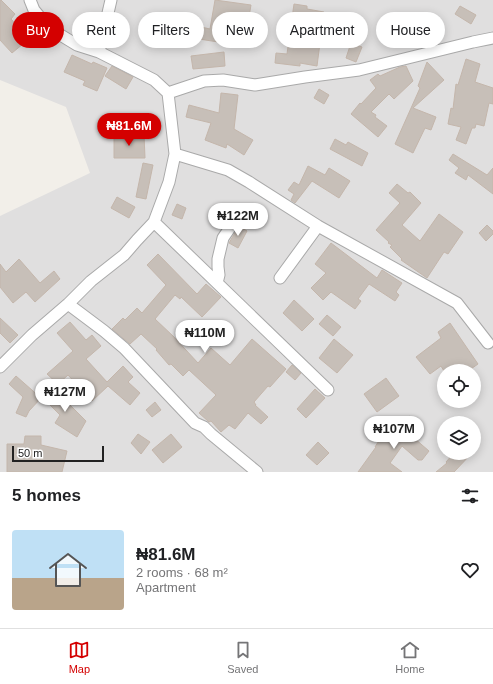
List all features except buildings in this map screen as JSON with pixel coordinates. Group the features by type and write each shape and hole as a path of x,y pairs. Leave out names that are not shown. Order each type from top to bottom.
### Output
{"street":[{"path":"0,367 32,335 68,304 91,281 124,255 154,222 169,182 175,154 168,93 154,80 99,52 77,45 49,28 34,10 30,0"},
{"path":"99,52 111,0"},
{"path":"168,93 204,80 222,80 255,85 359,70 493,38"},
{"path":"175,154 228,170 318,226 457,303 488,343"},
{"path":"217,283 219,276 218,259 223,238 238,216"},
{"path":"154,222 328,390"},
{"path":"280,278 318,226"},
{"path":"68,304 124,348 195,423 204,426 210,434 257,472"}],"shaded area":[{"path":"0,0 493,0 493,472 0,472 0,216 90,173 66,107 0,80"}]}
